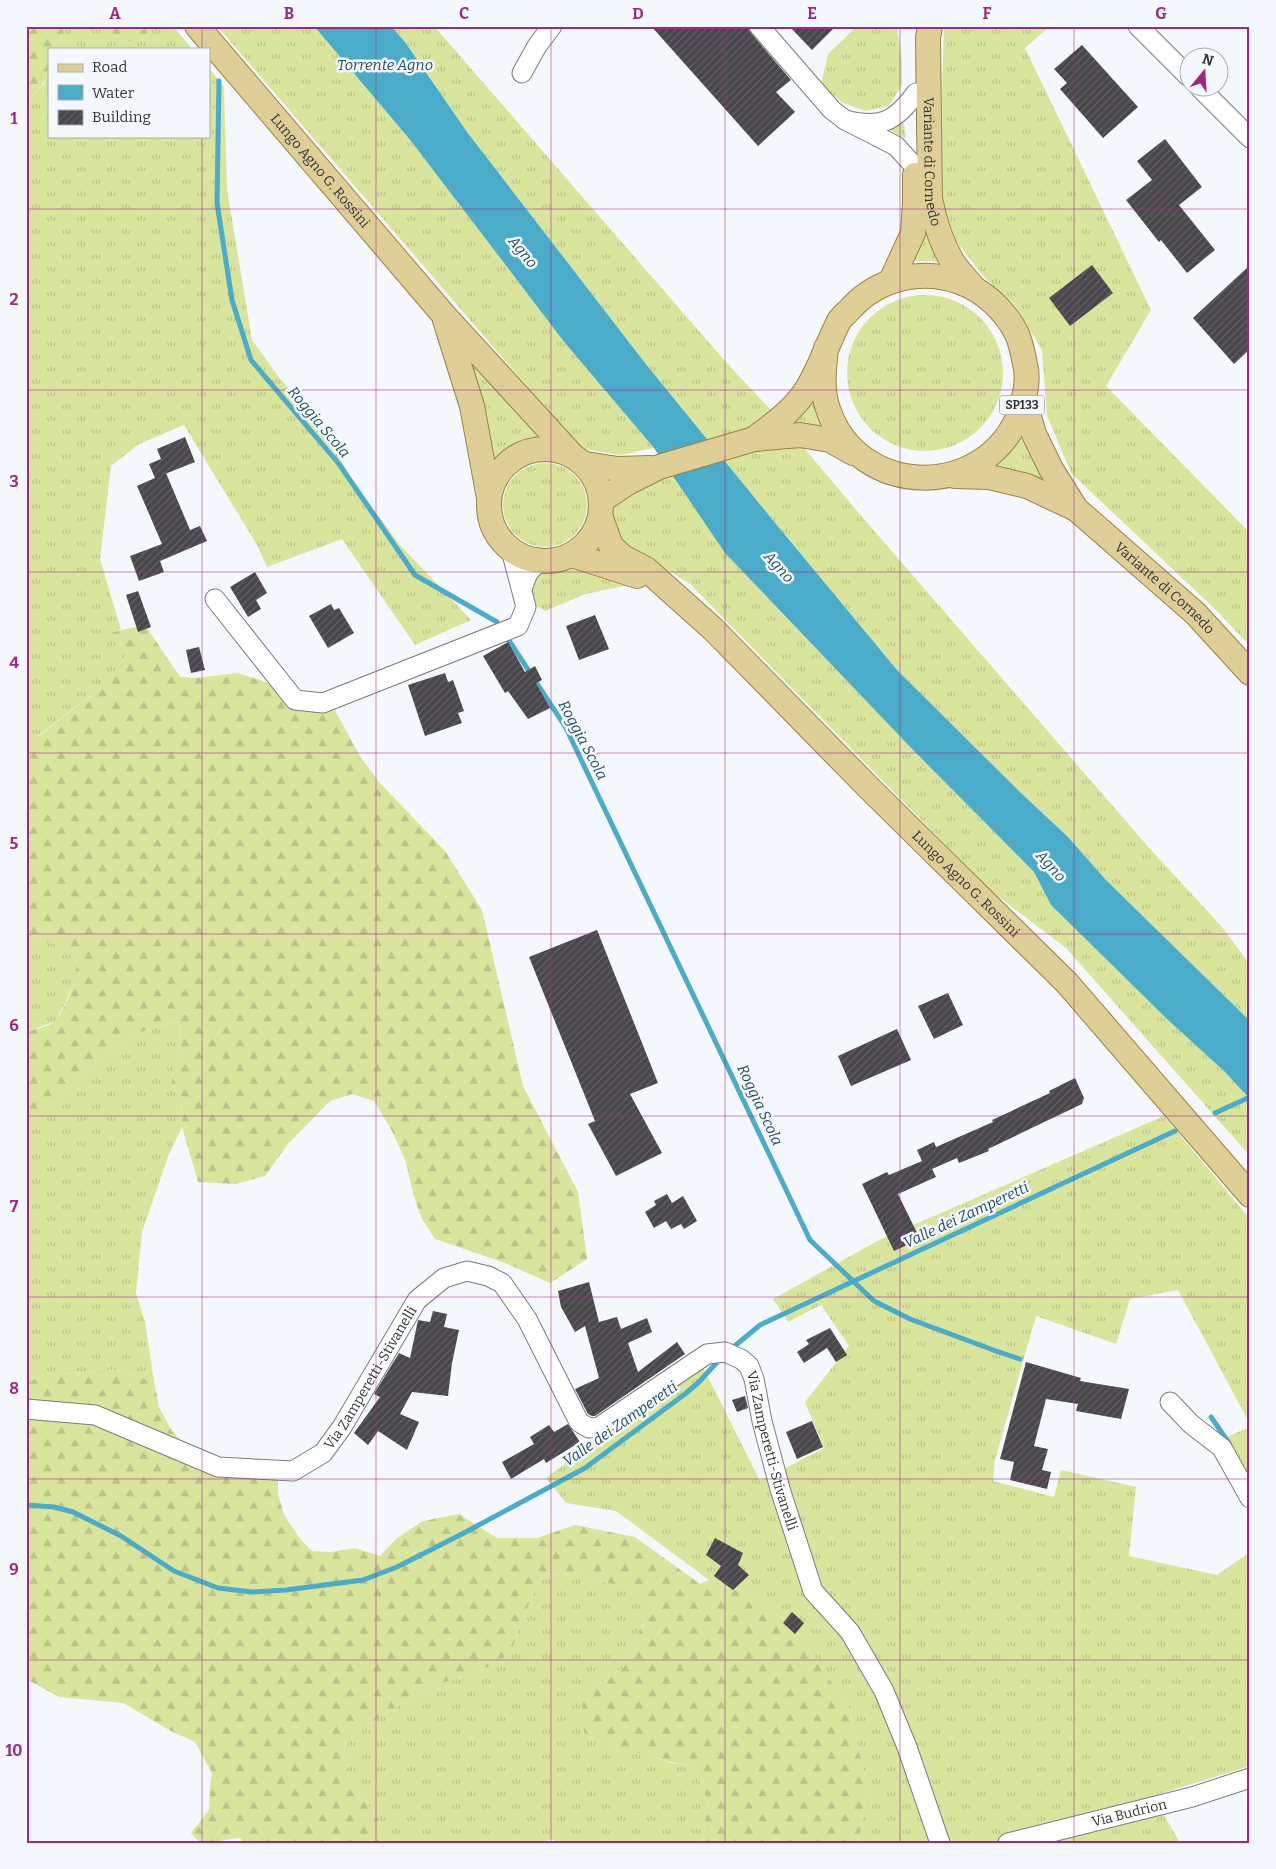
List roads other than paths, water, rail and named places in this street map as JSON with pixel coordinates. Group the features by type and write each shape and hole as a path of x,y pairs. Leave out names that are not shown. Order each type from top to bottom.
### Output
{"main road":[{"name":"Lungo Agno G. Rossini","path":"197,26 443,314 578,459 596,481 611,546 623,557 646,569 717,632 869,788 1067,982 1250,1195"},
{"name":"Variante di Cornedo","path":"891,280 913,233 916,93 916,38 914,26"},
{"name":"Variante di Cornedo","path":"930,26 928,38 930,198 934,219 950,256 973,287"},
{"name":"SP133","path":"950,476 976,465 998,448 1014,426 1024,400 1026,367 1018,335 999,308 973,287 947,278 919,275 891,280 863,296 840,319 826,348 823,378 828,409 841,436 863,458 890,472 920,479 950,476 989,477 1027,486 1076,509"},
{"name":"Lungo Agno G. Rossini","path":"443,314 472,406 489,498 490,517 497,535 511,550 528,559 558,560 572,555 585,545 595,533 602,509"},
{"path":"754,439 798,402 809,386 826,348"},
{"name":"SP133","path":"1024,400 1034,434 1051,469 1076,509"},
{"path":"578,459 624,475 659,467 754,439 800,435 830,440 863,458"},
{"name":"Lungo Agno G. Rossini","path":"489,498 494,480 505,465 520,454 538,449 556,449 578,459"},
{"path":"602,509 624,475"},
{"name":"Variante di Cornedo","path":"1076,509 1195,613 1250,673"},
{"name":"Lungo Agno G. Rossini","path":"572,555 618,568 667,587"}],"street":[{"path":"522,73 537,46 552,26"},
{"path":"760,26 832,110 845,120 896,146 915,167"},
{"path":"1138,26 1178,66"},
{"path":"845,120 863,125 877,123 893,117 905,107 916,93"},
{"path":"1210,98 1250,138"},
{"path":"215,598 295,700 322,703 518,626 526,607 511,550"},
{"path":"522,590 527,573 534,565 543,561"},
{"name":"Via Zamperetti-Stivanelli","path":"26,1409 94,1415 218,1467 293,1471 323,1453 342,1427 417,1300 444,1278 467,1271 488,1276 502,1283 527,1319 580,1422 588,1428 598,1427 707,1354 725,1352 742,1359 749,1366 754,1379 762,1421 780,1490 813,1591 850,1632 884,1691 907,1747 940,1843"},
{"path":"1170,1402 1191,1424 1222,1448 1250,1498"},
{"name":"Via Budrion","path":"1008,1843 1192,1797 1250,1778"}],"water":[{"name":"Torrente Agno","path":"314,26 391,26 405,42 467,132 645,363 897,670 1068,837 1106,880 1250,1021 1250,1099 1224,1071 1168,1020 1051,905 1034,872 913,750 725,553 654,448 565,343 411,141"}],"waterway":[{"name":"Roggia Scola","path":"219,81 217,203 232,300 251,360 339,464 415,575 497,622 566,728 810,1240 874,1301 910,1319 1020,1359"},
{"name":"Valle dei Zamperetti","path":"1215,1113 1250,1097"},
{"name":"Valle dei Zamperetti","path":"731,1349 760,1325 1175,1131"},
{"name":"Valle dei Zamperetti","path":"26,1505 54,1507 73,1512 121,1536 174,1571 218,1588 252,1592 286,1590 363,1580 397,1567 585,1468 685,1394 721,1358"},
{"name":"Roggia Scola","path":"1211,1417 1229,1443"}],"water label":[{"name":"Agno","path":"523,252"},
{"name":"Agno","path":"779,567"},
{"name":"Agno","path":"1051,866"}]}
